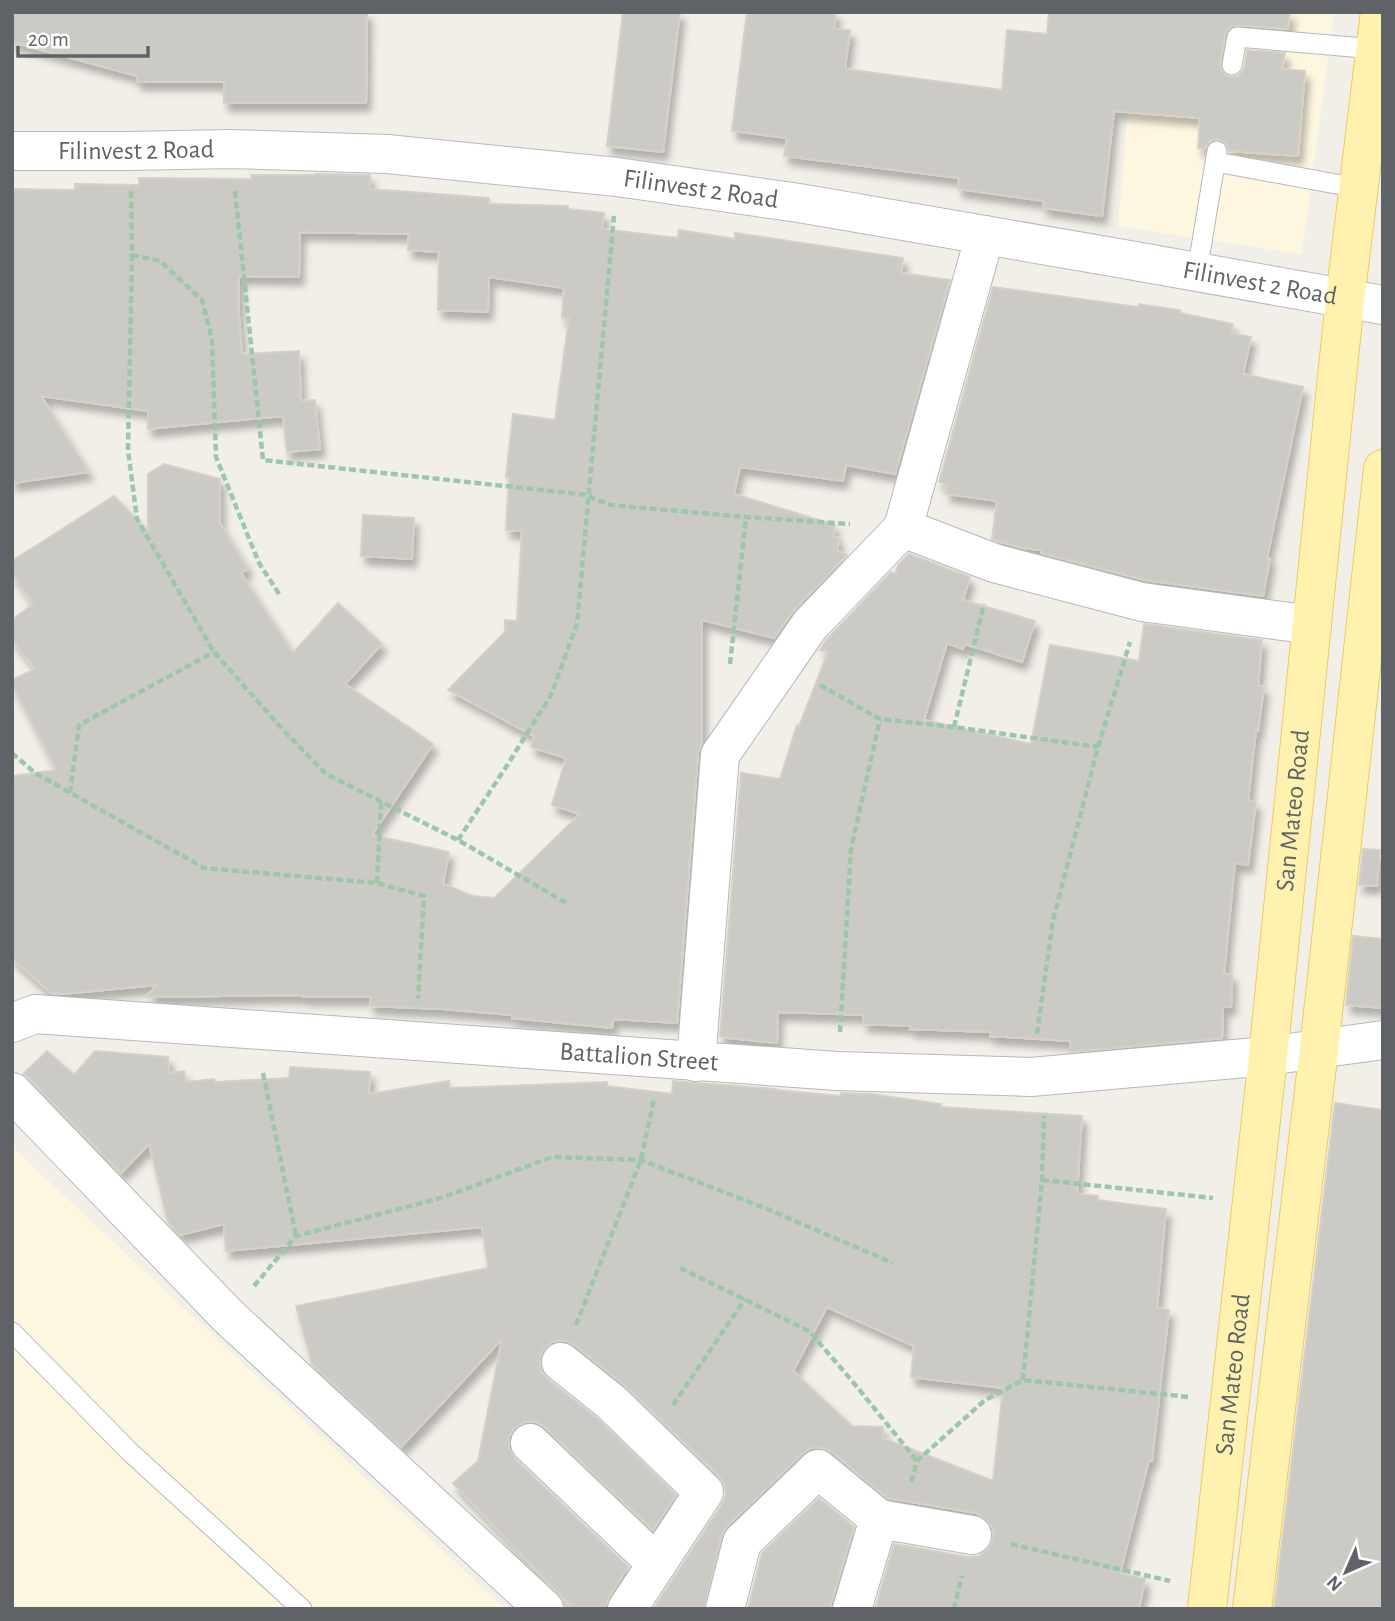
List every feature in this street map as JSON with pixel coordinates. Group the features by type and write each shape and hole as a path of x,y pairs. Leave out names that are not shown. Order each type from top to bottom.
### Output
{"main road":[{"name":"San Mateo Road","path":"1208,1599 1268,1056 1345,299 1380,12"},
{"name":"San Mateo Road","path":"1252,1609 1378,544 1383,469"}],"street":[{"name":"Filinvest 2 Road","path":"12,151 230,149 387,154 617,177 799,203 1383,305"},
{"path":"679,1061 720,755 810,625 903,528 985,235"},
{"path":"903,528 994,563 1142,602 1311,625"},
{"name":"Battalion Street","path":"12,1023 35,1014 837,1071 1038,1076 1268,1056 1383,1040"},
{"path":"12,1092 228,1316 544,1609"},
{"path":"561,1362 611,1402 704,1492 657,1564 635,1606"},
{"path":"530,1443 657,1564"},
{"path":"725,1609 742,1542 818,1469 890,1522 972,1535"},
{"path":"852,1609 890,1522"}],"lane":[{"path":"1233,65 1237,37 1375,49"},
{"path":"1197,272 1217,156 1358,188"},
{"path":"12,1332 130,1452 303,1609"}],"path":[{"path":"230,149 262,460 588,495 611,505 903,528"},
{"path":"130,151 132,255 128,450 137,519 214,652 326,774 458,839 566,903"},
{"path":"458,839 551,695 577,624 617,177"},
{"path":"132,255 160,261 202,299 212,339 216,457 259,563 279,594"},
{"path":"729,676 746,517"},
{"path":"954,727 994,563"},
{"path":"1023,1380 1042,1180 1038,1076 1053,920 1098,747 1142,602"},
{"path":"71,793 79,725 214,652"},
{"path":"784,664 880,719 1098,747"},
{"path":"837,1071 851,849 880,719"},
{"path":"12,753 35,773 204,868 377,883 424,896 416,1042"},
{"path":"377,883 381,802"},
{"path":"254,1030 296,1236"},
{"path":"561,1362 679,1061"},
{"path":"228,1316 296,1236 441,1198 552,1157 641,1160 765,1208 893,1263"},
{"path":"1042,1180 1252,1203"},
{"path":"680,1268 809,1331 916,1461"},
{"path":"890,1522 916,1461 985,1400 1023,1380 1230,1401"},
{"path":"972,1535 1208,1599"}],"shaded area":[{"path":"1137,12 1334,12 1302,254 1118,226"},
{"path":"12,1147 505,1609 12,1609"}],"building":[{"path":"12,12 367,12 366,103 224,103 224,82 137,82 137,76 12,42"},
{"path":"623,12 680,12 663,152 607,146"},
{"path":"747,12 836,12 834,29 850,30 845,69 1002,90 1007,30 1047,34 1049,12 1290,12 1288,29 1232,26 1225,35 1220,64 1225,75 1237,76 1244,68 1247,50 1285,53 1282,69 1305,71 1298,156 1229,151 1225,142 1218,139 1208,143 1205,149 1198,148 1200,118 1114,111 1102,216 1043,208 1044,201 958,189 959,178 784,156 787,138 732,131"},
{"path":"251,175 370,175 370,189 489,198 488,204 568,206 568,209 604,213 602,229 678,238 679,230 735,239 735,233 903,258 901,273 950,280 895,474 846,465 843,481 740,467 734,494 835,525 833,536 839,538 837,551 847,555 794,610 774,638 702,620 702,742 698,753 677,1023 613,1019 612,1028 512,1018 512,1015 370,1006 371,997 146,997 157,985 51,993 12,958 12,776 56,770 12,684 12,680 35,669 12,639 12,620 33,604 12,573 12,561 114,496 148,531 148,474 164,464 220,479 220,523 248,569 241,573 293,653 338,603 382,644 345,684 433,744 372,835 449,852 443,884 473,896 494,898 580,814 552,805 566,758 531,747 534,736 448,690 505,632 505,620 517,621 522,531 506,530 509,477 506,477 513,414 555,420 569,318 562,318 564,288 489,277 488,312 438,310 439,252 408,250 409,234 300,232 299,277 239,276 242,354 299,351 301,401 315,400 320,449 287,452 283,416 148,429 148,411 41,396 89,472 12,483 12,189 75,190 75,184 139,185 139,178 252,179"},
{"path":"993,287 1138,307 1139,304 1180,310 1180,313 1233,324 1231,333 1251,337 1243,374 1303,387 1267,558 1270,559 1263,596 1145,580 1041,553 1041,550 1001,542 992,539 997,501 946,494 947,484 939,482"},
{"path":"363,515 414,518 412,559 361,556"},
{"path":"909,554 970,577 963,600 1035,621 1022,662 965,644 963,649 947,643 924,720 1031,744 1050,645 1139,661 1144,624 1262,640 1258,686 1264,687 1248,801 1256,802 1248,865 1235,863 1224,974 1232,974 1231,1007 1223,1007 1222,1038 1070,1052 1070,1041 990,1036 991,1032 863,1024 864,1015 778,1012 777,1043 720,1037 741,773 780,779 797,725 799,726 828,652 820,650 827,639 891,572 895,574 898,565"},
{"path":"1363,849 1380,850 1377,886 1359,885"},
{"path":"1353,936 1383,939 1383,1008 1346,1005"},
{"path":"47,1051 74,1075 95,1051 168,1057 169,1073 184,1071 186,1082 289,1078 290,1067 370,1072 369,1094 449,1081 450,1088 607,1082 607,1086 672,1094 673,1081 841,1096 841,1093 872,1094 941,1104 941,1107 1082,1116 1077,1194 1098,1196 1098,1200 1166,1209 1157,1308 1169,1310 1152,1461 1149,1460 1120,1573 1145,1579 1139,1609 875,1609 894,1544 968,1557 979,1556 989,1548 993,1539 993,1528 986,1519 976,1513 888,1498 832,1452 811,1448 726,1527 721,1537 704,1609 653,1609 722,1504 726,1495 725,1485 719,1476 626,1386 575,1345 564,1340 552,1342 544,1349 539,1359 541,1371 547,1379 597,1418 676,1495 653,1530 545,1427 536,1422 525,1422 514,1428 509,1437 509,1448 515,1459 628,1567 609,1597 605,1609 573,1609 453,1483 478,1461 502,1339 401,1447 312,1364 296,1306 488,1268 482,1227 226,1251 224,1224 180,1235 168,1222 149,1144 121,1173 23,1074","holes":["827,1307 914,1346 911,1377 1003,1388 993,1481 883,1438 883,1427 852,1426 793,1371"]},
{"path":"1335,1103 1383,1110 1383,1609 1274,1609"},
{"path":"819,1498 854,1527 831,1609 748,1609 762,1553"}]}
